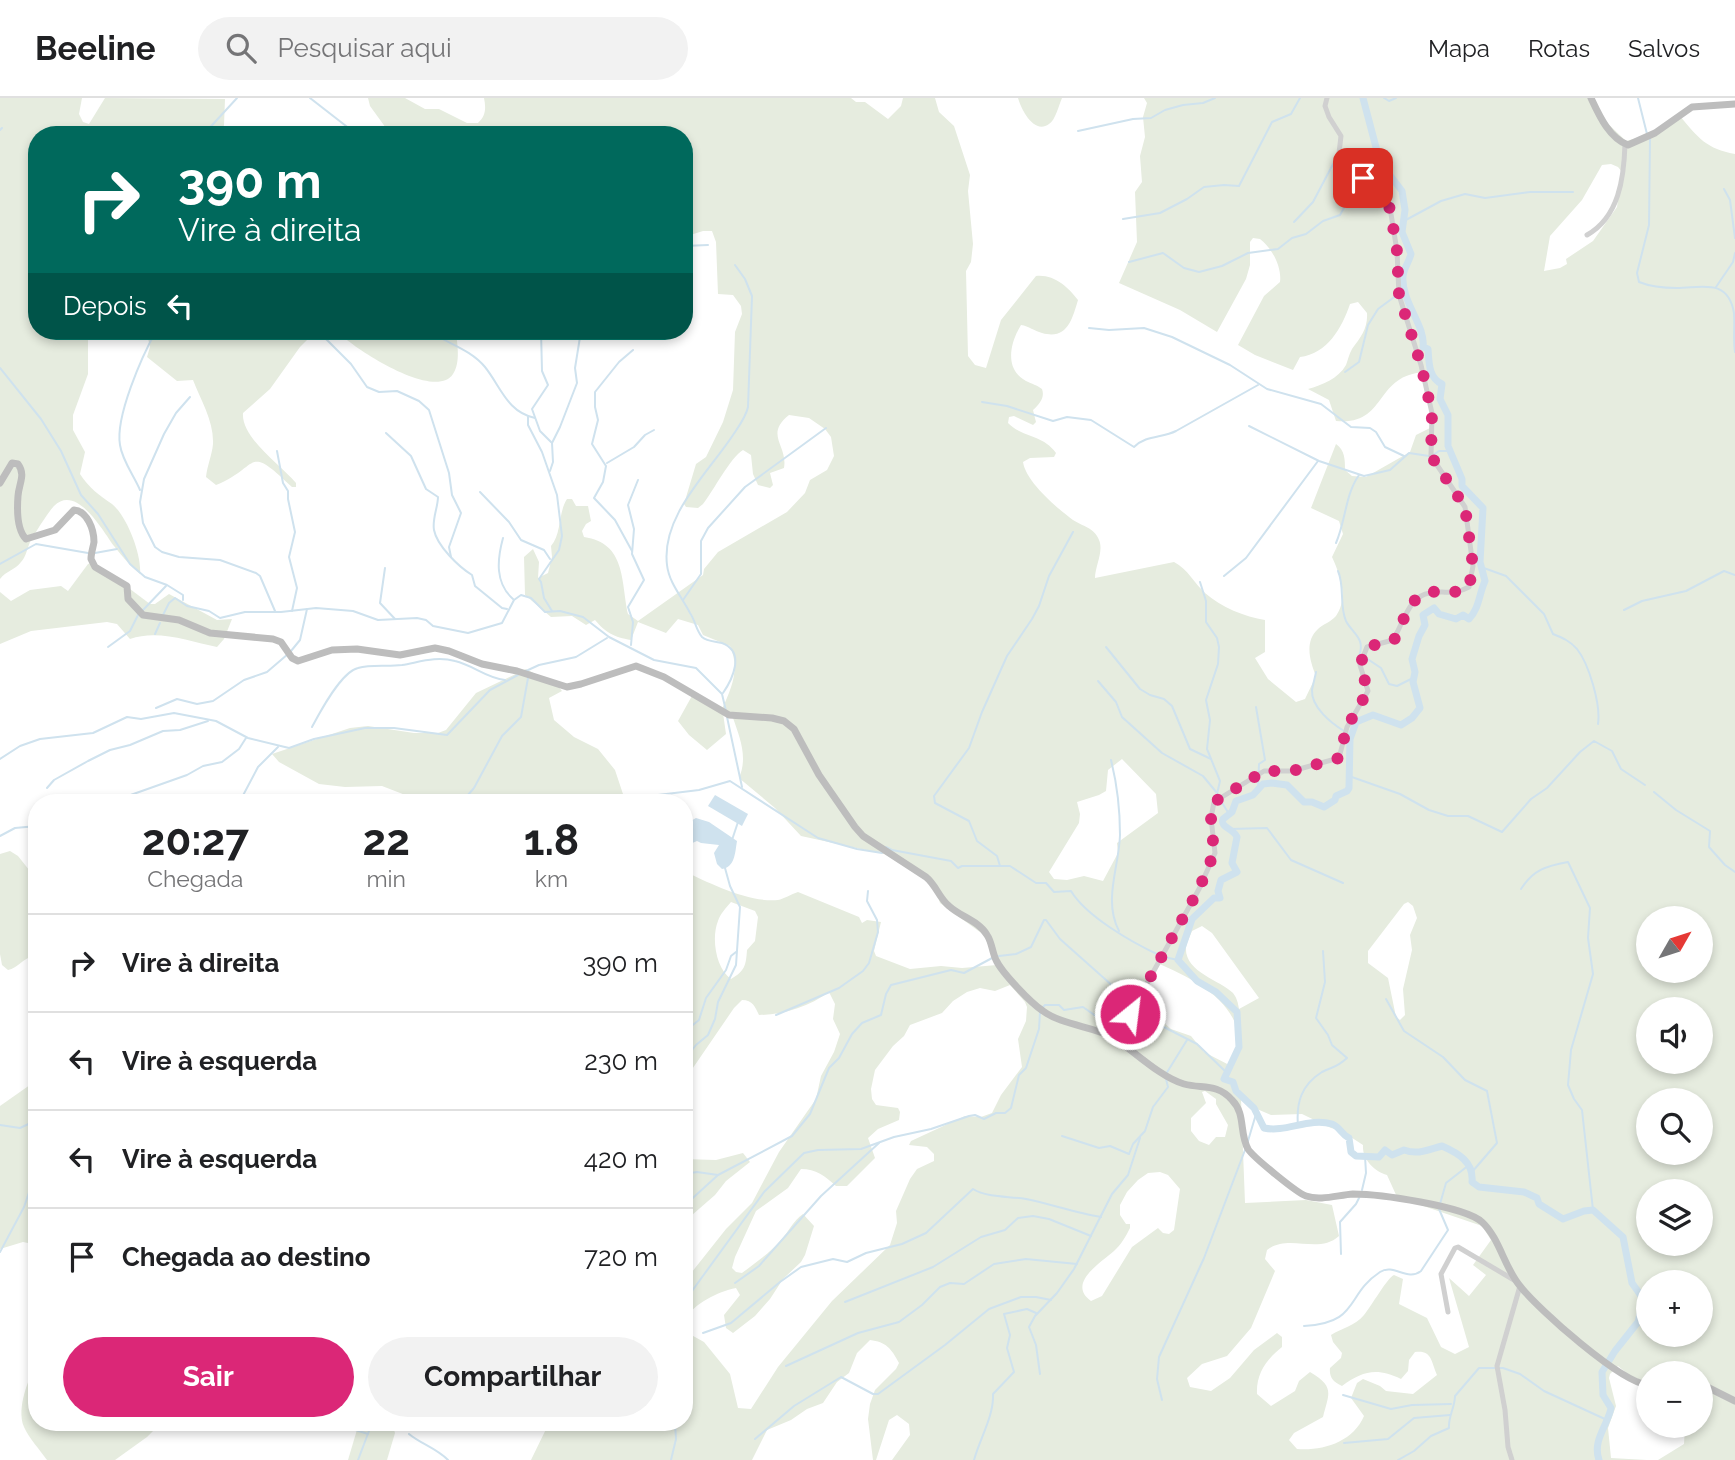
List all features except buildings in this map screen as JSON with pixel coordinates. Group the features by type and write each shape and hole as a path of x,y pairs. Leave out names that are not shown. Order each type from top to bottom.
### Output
{"street":[{"path":"1119,1041 1130,1014 1199,889 1214,853 1211,818 1214,802 1264,771 1292,771 1339,758 1347,727 1368,691 1360,665 1367,647 1394,640 1412,601 1428,592 1456,594 1469,587 1473,566 1465,507 1431,456 1432,413 1421,365 1399,295 1397,251 1389,206 1363,178 1342,163 1339,153 1341,135 1329,117 1325,106 1327,98"},
{"path":"1591,98 1609,130 1625,144 1647,138 1692,107 1735,104"},
{"path":"1587,235 1602,225 1613,208 1623,173 1625,144"},
{"path":"0,483 12,463 18,464 22,470 18,494 19,522 21,534 26,540 55,530 74,510 81,510 87,516 94,541 90,559 95,567 127,586 128,599 143,615 179,620 210,633 273,639 281,642 292,658 298,661 332,650 357,649 400,655 435,648 567,687 636,666 664,677 729,715 784,721 794,729 818,775 863,836 926,877 950,907 981,927 989,937 995,959 1003,972 1042,1011 1052,1017 1100,1031 1184,1084 1221,1090 1240,1110 1249,1150 1303,1195 1314,1198 1354,1194 1419,1202 1476,1218 1487,1228 1518,1284 1497,1366 1512,1460"},
{"path":"1448,1312 1441,1274 1458,1247 1518,1284 1601,1360 1636,1382"},
{"path":"1713,1390 1735,1401"}],"shaded area":[{"path":"0,98 82,98 79,114 83,122 89,124 105,98 225,99 224,126 28,126 28,340 88,340 88,374 73,415 73,430 85,452 80,474 123,517 136,547 140,574 129,564 89,512 72,501 63,501 54,506 45,518 30,542 23,560 0,579"},
{"path":"368,98 405,98 425,109 439,109 467,123 478,123 485,112 484,98 851,98 856,102 865,102 888,119 901,106 903,98 935,98 939,112 954,126 970,175 968,191 973,244 971,262 966,271 968,356 975,365 986,368 1001,320 1036,276 1049,277 1060,282 1078,300 1071,321 1063,331 1050,334 1021,325 1014,340 1011,355 1014,370 1026,381 1042,389 1043,395 1033,410 1036,422 1033,425 1014,416 1009,417 1008,423 1020,432 1045,443 1056,453 1054,457 1030,458 1023,462 1025,470 1043,494 1059,509 1097,536 1100,549 1095,578 1174,562 1218,603 1241,614 1265,620 1265,652 1255,658 1268,679 1296,702 1305,699 1316,676 1310,658 1311,640 1318,629 1336,616 1342,601 1340,579 1332,557 1343,534 1339,521 1311,508 1336,444 1343,452 1345,470 1352,476 1366,477 1410,452 1416,435 1434,426 1425,372 1408,375 1396,382 1365,416 1336,421 1329,400 1308,389 1334,378 1346,365 1366,323 1367,313 1358,302 1350,304 1338,331 1326,345 1310,355 1300,357 1293,370 1238,345 1264,296 1280,282 1275,258 1260,239 1253,238 1250,242 1250,265 1246,279 1217,332 1180,310 1119,283 1137,242 1135,192 1142,182 1140,156 1145,137 1143,117 1147,103 1144,98 1594,98 1602,118 1626,141 1652,134 1680,116 1704,141 1717,149 1735,154 1735,1460 1658,1460 1684,1444 1684,1438 1713,1438 1713,1361 1636,1361 1636,1378 1618,1366 1610,1374 1616,1406 1608,1428 1611,1458 1647,1460 892,1460 910,1435 909,1424 897,1415 889,1420 876,1460 873,1460 868,1419 870,1404 875,1390 899,1363 888,1347 870,1340 857,1353 849,1373 837,1382 823,1403 767,1430 752,1460 531,1460 545,1431 693,1431 693,1336 704,1342 730,1374 738,1408 751,1409 778,1367 832,1301 890,1245 897,1223 896,1211 910,1179 917,1169 934,1161 934,1154 927,1147 909,1145 911,1141 965,1116 981,1117 992,1113 1001,1095 1022,1067 1018,1039 1026,1021 1027,1007 1010,985 995,991 980,988 967,992 953,1001 942,1013 910,1025 875,1070 872,1099 876,1105 898,1108 900,1112 899,1120 878,1129 868,1138 875,1158 847,1186 836,1186 820,1174 801,1169 788,1188 756,1211 732,1268 742,1273 757,1262 777,1245 803,1214 814,1226 801,1262 783,1279 755,1316 733,1333 726,1328 724,1315 740,1295 736,1288 721,1292 693,1309 693,1271 726,1229 752,1203 779,1152 816,1099 821,1076 840,1034 833,1019 835,1004 829,992 805,1005 768,1015 759,1015 751,1003 742,1000 693,1068 693,875 742,895 767,900 778,900 798,892 859,917 862,923 867,920 881,922 874,951 876,956 910,969 997,965 984,935 940,903 933,883 898,857 801,836 775,808 739,778 743,755 733,718 723,713 726,734 707,750 689,735 678,721 693,694 722,709 732,685 734,670 730,646 703,635 698,625 678,619 666,633 638,622 631,640 625,639 607,631 595,620 586,625 572,616 551,617 525,595 524,557 533,549 539,562 538,578 548,573 552,557 551,546 557,535 567,499 572,499 576,506 588,506 591,521 582,531 584,537 598,541 615,555 622,577 628,614 638,621 703,575 704,569 718,552 787,512 805,493 810,480 827,470 834,456 831,437 825,429 809,418 789,415 778,428 777,434 784,468 770,473 773,485 770,488 758,485 753,474 751,455 743,450 703,504 698,508 686,507 684,504 696,464 706,457 723,422 733,390 735,332 742,314 741,306 733,295 718,294 716,242 712,231 693,234 693,126 384,126 370,106","holes":["1611,164 1622,172 1617,207 1593,241 1566,259 1567,264 1544,271 1550,236 1582,200 1602,165","1122,759 1156,794 1158,813 1117,843 1118,853 1103,881 1084,876 1067,880 1054,879 1049,872 1079,823 1077,802 1106,791 1108,770","731,902 755,911 758,917 755,941 747,950 744,967 731,979 722,968 716,953 715,936 719,918","1408,902 1413,906 1417,918 1410,935 1412,950 1403,989 1405,1015 1400,1020 1396,1017 1388,978 1368,963 1368,951","1202,926 1212,933 1259,998 1239,1009 1233,993 1191,963 1186,947 1192,931","1157,963 1206,989 1231,1015 1237,1030 1238,1047 1233,1067 1204,1052 1191,1036 1171,1029 1136,997","1205,1091 1216,1099 1228,1125 1225,1137 1216,1137 1209,1145 1199,1141 1191,1131 1191,1118 1206,1103 1202,1092","1241,1099 1271,1115 1302,1114 1340,1130 1363,1145 1367,1160 1378,1171 1387,1175 1397,1197 1482,1226 1491,1240 1473,1265 1486,1275 1469,1296 1449,1278 1469,1347 1455,1354 1441,1347 1427,1318 1399,1304 1403,1279 1394,1275 1360,1319 1331,1335 1342,1353 1341,1358 1330,1368 1331,1377 1342,1386 1370,1372 1384,1373 1401,1379 1408,1371 1409,1360 1415,1352 1428,1355 1437,1375 1413,1394 1386,1391 1363,1379 1357,1383 1351,1398 1364,1416 1353,1432 1336,1443 1297,1449 1289,1440 1294,1433 1323,1417 1327,1387 1310,1372 1299,1381 1295,1391 1271,1406 1257,1394 1258,1379 1263,1367 1282,1347 1282,1337 1277,1333 1254,1350 1230,1378 1211,1391 1190,1387 1187,1378 1202,1364 1227,1356 1251,1328 1275,1271 1265,1259 1267,1250 1285,1243 1322,1244 1339,1236 1332,1205 1306,1200 1245,1203","1160,1172 1168,1175 1180,1189 1174,1230 1169,1234 1158,1228 1132,1247 1102,1296 1091,1301 1084,1294 1084,1280 1125,1237 1130,1224 1126,1224 1120,1215 1120,1205 1127,1192 1148,1173"]},
{"path":"1018,98 1062,98 1053,120 1049,124 1038,126 1029,119"},
{"path":"148,340 307,340 270,389 243,413 248,432 296,483 296,487 292,487 267,465 259,462 253,462 216,485 206,477 213,436 193,380 177,381 147,357 150,347"},
{"path":"346,340 457,340 457,364 453,374 443,381 429,381 394,369"},
{"path":"94,562 150,604 155,604 169,594 217,620 232,619 224,639 217,647 162,636 130,639 117,624 107,622 31,631 0,644 0,592 11,601 30,590 61,586 68,591 88,564"},
{"path":"526,669 558,686 562,691 549,698 554,720 574,737 598,749 615,770 623,794 403,794 382,786 345,787 319,784 279,762 272,754 350,728 368,726 414,733 438,733 446,730 476,693"},
{"path":"10,851 28,869 28,958 8,970 2,965 0,954 0,854"},
{"path":"28,1086 28,1243 0,1249 0,1106"},
{"path":"743,1153 750,1162 726,1181 693,1214 693,1159 716,1160"},
{"path":"28,1382 28,1431 153,1431 115,1460 47,1460 24,1427 24,1393"},
{"path":"357,1431 394,1431 387,1460 348,1460"}],"water":[{"path":"715,795 748,814 742,826 708,806"},
{"path":"693,820 709,822 737,841 734,859 726,868 722,869 717,864 714,853 719,845 693,843"}],"waterway":[{"path":"211,126 237,98"},
{"path":"310,98 346,126"},
{"path":"1078,131 1133,119 1151,118 1165,110 1215,98"},
{"path":"1123,219 1160,213 1204,187 1239,186 1272,122 1291,114 1300,98"},
{"path":"1363,98 1377,151 1386,170 1402,191 1405,210 1402,232 1411,254 1404,273 1403,286 1421,331 1423,347 1428,349 1432,374 1442,384 1440,399 1448,415 1448,446 1462,479 1462,486 1483,508 1480,562 1485,581 1477,606 1469,619 1463,615 1456,619 1439,614 1434,608 1423,615 1425,625 1412,659 1415,672 1413,682 1420,708 1412,718 1401,725 1373,715 1356,722 1350,739 1347,791 1336,796 1335,800 1324,807 1304,802 1287,785 1272,783 1263,784 1253,795 1236,801 1232,812 1223,822 1237,837 1232,863 1237,872 1221,880 1218,891 1220,898 1214,898 1192,919 1178,960 1197,981 1216,992 1237,1012 1239,1047 1224,1079 1233,1082 1236,1091 1254,1108 1264,1128 1315,1122 1332,1124 1349,1138 1351,1152 1356,1156 1379,1157 1385,1150 1392,1155 1404,1150 1418,1152 1442,1146 1464,1159 1470,1169 1472,1182 1479,1187 1524,1192 1537,1198 1539,1204 1563,1219 1593,1210 1623,1237 1632,1283 1644,1300 1638,1322 1602,1372 1603,1395 1611,1408 1599,1439 1599,1460"},
{"path":"1384,98 1389,101 1396,98"},
{"path":"1638,98 1647,134"},
{"path":"1650,139 1649,225 1637,273 1639,282 1662,287 1713,287 1726,294 1734,313 1735,352"},
{"path":"1343,159 1363,159 1379,154"},
{"path":"1294,222 1313,202 1333,164 1339,159"},
{"path":"1377,188 1394,179"},
{"path":"1724,189 1730,200 1735,238"},
{"path":"1129,262 1163,253 1184,268 1199,272 1222,266 1248,253 1278,249 1292,238 1306,234 1323,221 1340,215 1349,199 1365,196 1370,191"},
{"path":"1404,221 1441,201 1465,194 1485,198 1530,192 1573,192"},
{"path":"693,246 708,245"},
{"path":"1716,287 1733,262 1735,253"},
{"path":"723,693 733,674 734,653 722,643 707,640 700,634 670,578 667,547 671,529 688,496 740,425 748,407 752,296 735,265"},
{"path":"1402,293 1406,292"},
{"path":"1345,372 1359,362 1368,325 1378,309 1397,295"},
{"path":"1089,328 1144,328 1172,337 1230,365 1267,389 1321,404 1351,427 1370,428 1376,432 1385,447 1404,456"},
{"path":"140,490 123,456 120,433 131,387 152,340"},
{"path":"327,340 351,364 367,387 379,392 397,391 419,401 429,410 449,473 452,495 461,513 449,547 451,557"},
{"path":"446,340 479,361 505,398 525,415 535,418"},
{"path":"541,340 542,371 548,385 532,409 540,431 551,442"},
{"path":"550,471 553,462 552,443 577,383 575,368 580,340"},
{"path":"632,551 615,520 594,498 603,482 606,466 592,444 598,420 595,392 619,362 633,350"},
{"path":"0,368 41,419 61,451 81,495 98,514 130,564 145,577 167,585 183,595 183,600"},
{"path":"982,402 1007,406 1053,421 1067,417 1091,420 1134,447 1144,440 1176,431 1258,385"},
{"path":"190,397 176,413 164,434 144,479 140,502 143,523 155,547 162,552 179,557 220,560 256,573 260,576 275,611"},
{"path":"528,417 528,425 542,452 557,495 562,536 559,550 539,579 544,598 552,611"},
{"path":"1249,426 1319,461 1364,476 1390,470 1409,453 1429,456"},
{"path":"683,600 701,574 701,541 708,528 745,487 826,428"},
{"path":"607,463 634,447 654,430"},
{"path":"386,433 411,456 426,489 438,497 434,530 439,543 472,575 475,586 502,608 507,609"},
{"path":"277,451 295,532 289,557 297,588 292,611"},
{"path":"1433,455 1439,451 1450,451"},
{"path":"1224,576 1246,558 1318,461"},
{"path":"1336,543 1351,491 1359,475"},
{"path":"631,645 633,622 628,607 644,580 632,554 634,529 628,505 638,480"},
{"path":"480,492 509,522 521,540 544,550 550,559"},
{"path":"1000,866 997,856 977,841 969,821 935,803 934,796 969,748 1007,656 1039,606 1049,576 1073,532"},
{"path":"503,538 500,578 513,599"},
{"path":"0,564 36,544 88,553"},
{"path":"95,553 117,549"},
{"path":"1481,567 1506,576 1544,614 1553,634 1577,649 1586,664 1593,685 1598,706 1598,724"},
{"path":"385,568 380,603 395,619"},
{"path":"1338,571 1344,615 1360,640 1361,656"},
{"path":"1624,610 1642,601 1686,591 1724,571 1735,575"},
{"path":"1200,582 1206,601 1206,622 1217,638 1219,647 1218,664 1206,700 1210,720 1207,749 1220,781 1217,794"},
{"path":"143,610 166,586"},
{"path":"163,615 175,598 187,606 209,611 220,618 245,612 316,608 353,611 378,620 417,618 426,620 433,626 468,633 502,623 514,600 521,595 531,598 545,612 560,611 583,617 609,637 654,660 696,668 722,694 726,711"},
{"path":"291,651 300,640 307,609"},
{"path":"108,647 130,631 139,613"},
{"path":"155,634 160,623"},
{"path":"526,671 539,665 576,657 607,638"},
{"path":"1106,647 1140,689 1164,699 1172,706 1190,749 1211,759"},
{"path":"156,708 177,699 197,704 213,701 244,680 267,672 288,654"},
{"path":"1366,658 1381,668 1389,684 1397,686 1413,678"},
{"path":"312,727 338,684 358,668 402,665 435,659 448,660 505,680"},
{"path":"1316,672 1312,690 1315,702 1328,719 1344,731"},
{"path":"0,759 20,746 40,739 93,733 127,717 141,719 174,713 216,721 248,738 289,748 314,739 365,728 394,728 447,735 490,690 518,675"},
{"path":"469,794 502,736 521,717 528,678"},
{"path":"1098,681 1116,702 1122,717 1162,753 1203,776 1217,793"},
{"path":"1256,707 1265,760 1259,764 1258,788"},
{"path":"727,717 742,787"},
{"path":"47,788 54,780 110,750 163,731 180,730 208,721"},
{"path":"133,794 187,775 203,766 222,762 239,749 246,738"},
{"path":"1349,776 1400,794 1429,810 1448,816 1468,816 1502,832 1531,799 1547,788 1580,752 1594,741 1612,751 1621,769 1645,785"},
{"path":"244,794 258,767 278,747"},
{"path":"1111,760 1120,835 1112,908 1119,931"},
{"path":"666,794 699,790 730,781 818,838 882,853"},
{"path":"1654,792 1676,810 1710,831 1709,847 1735,872"},
{"path":"1221,801 1229,814"},
{"path":"732,840 738,822"},
{"path":"0,836 15,828 28,827"},
{"path":"1230,829 1267,828 1291,860 1343,883"},
{"path":"886,847 951,861 958,868 1010,866 1036,883 1046,883 1054,892 1071,891 1098,919 1159,955"},
{"path":"1521,889 1530,877 1541,870 1568,862 1590,908 1588,938 1593,974 1571,1050 1568,1085 1582,1110 1593,1210"},
{"path":"693,1049 708,1035 718,1002 736,965 740,907 725,868"},
{"path":"776,1015 839,988 863,971 869,963 878,932 877,920 867,901 868,891"},
{"path":"999,956 1016,954 1031,947 1046,920 1060,939 1133,1004"},
{"path":"1298,1126 1299,1102 1309,1083 1347,1058 1332,1045 1316,1018 1325,982 1323,951"},
{"path":"693,1025 699,1020 706,998 736,952"},
{"path":"693,1198 718,1175 792,1136 810,1114 829,1068 839,1058 852,1034 862,1023 881,1015 891,985 951,970 964,973 994,957"},
{"path":"1164,957 1178,960"},
{"path":"1386,999 1404,1031 1443,1057 1465,1080 1487,1091 1497,1143 1472,1172"},
{"path":"1043,1007 1059,1005 1064,1010 1083,1007 1100,1019 1126,1018"},
{"path":"1137,1007 1154,1022 1197,1044 1226,1072"},
{"path":"693,1290 764,1192 804,1153 861,1149 969,1116 975,1115 984,1119 996,1113 1005,1113 1011,1108 1019,1075 1026,1068 1039,1029 1040,1012"},
{"path":"1131,1019 1142,1015"},
{"path":"1166,1074 1187,1040"},
{"path":"1062,1136 1099,1148 1110,1146 1129,1154 1133,1144 1145,1131 1153,1107 1168,1087 1166,1079"},
{"path":"1248,1141 1256,1114"},
{"path":"0,1125 20,1128 28,1124"},
{"path":"1040,1374 1036,1345 1029,1327 1074,1269 1112,1194 1128,1175 1140,1138"},
{"path":"735,1283 759,1266 821,1196 879,1143"},
{"path":"1162,1400 1157,1379 1159,1357 1204,1258 1245,1150"},
{"path":"1362,1190 1366,1173 1365,1156"},
{"path":"1440,1204 1446,1183 1469,1165"},
{"path":"693,1173 718,1175"},
{"path":"703,1333 731,1323 801,1267 833,1259 847,1262 926,1233 973,1189 985,1194 1026,1199 1101,1217"},
{"path":"0,1252 28,1195"},
{"path":"1341,1254 1340,1222 1360,1196"},
{"path":"1304,1326 1335,1320 1380,1272 1390,1270 1411,1275 1421,1271 1448,1230 1439,1209"},
{"path":"845,1302 933,1267 981,1237 1005,1230 1018,1218 1033,1216 1049,1219 1091,1236"},
{"path":"786,1366 858,1333 899,1322 940,1287 950,1283 964,1284 994,1264 1026,1259 1077,1264"},
{"path":"755,1439 794,1406 841,1377 878,1394 989,1309 1021,1297 1051,1300"},
{"path":"974,1460 989,1419 993,1394 1014,1372 1007,1348 1010,1335 1004,1314 1027,1309 1036,1313"},
{"path":"1398,1460 1414,1451 1431,1436 1449,1428 1455,1396 1479,1368 1503,1368 1520,1374 1544,1391 1607,1420"},
{"path":"1343,1395 1391,1409 1412,1405 1451,1404"},
{"path":"1344,1443 1388,1439 1414,1418 1450,1415"},
{"path":"359,1431 368,1434"},
{"path":"358,1460 369,1431"},
{"path":"671,1460 676,1431"},
{"path":"409,1434 448,1460"}],"route":[{"path":"1130,1014 1199,889 1214,853 1211,818 1214,802 1264,771 1292,771 1339,758 1347,727 1368,691 1360,665 1367,647 1394,640 1412,601 1428,592 1456,594 1469,587 1473,566 1465,507 1431,456 1432,413 1421,365 1399,295 1397,251 1389,206 1363,178"}]}
